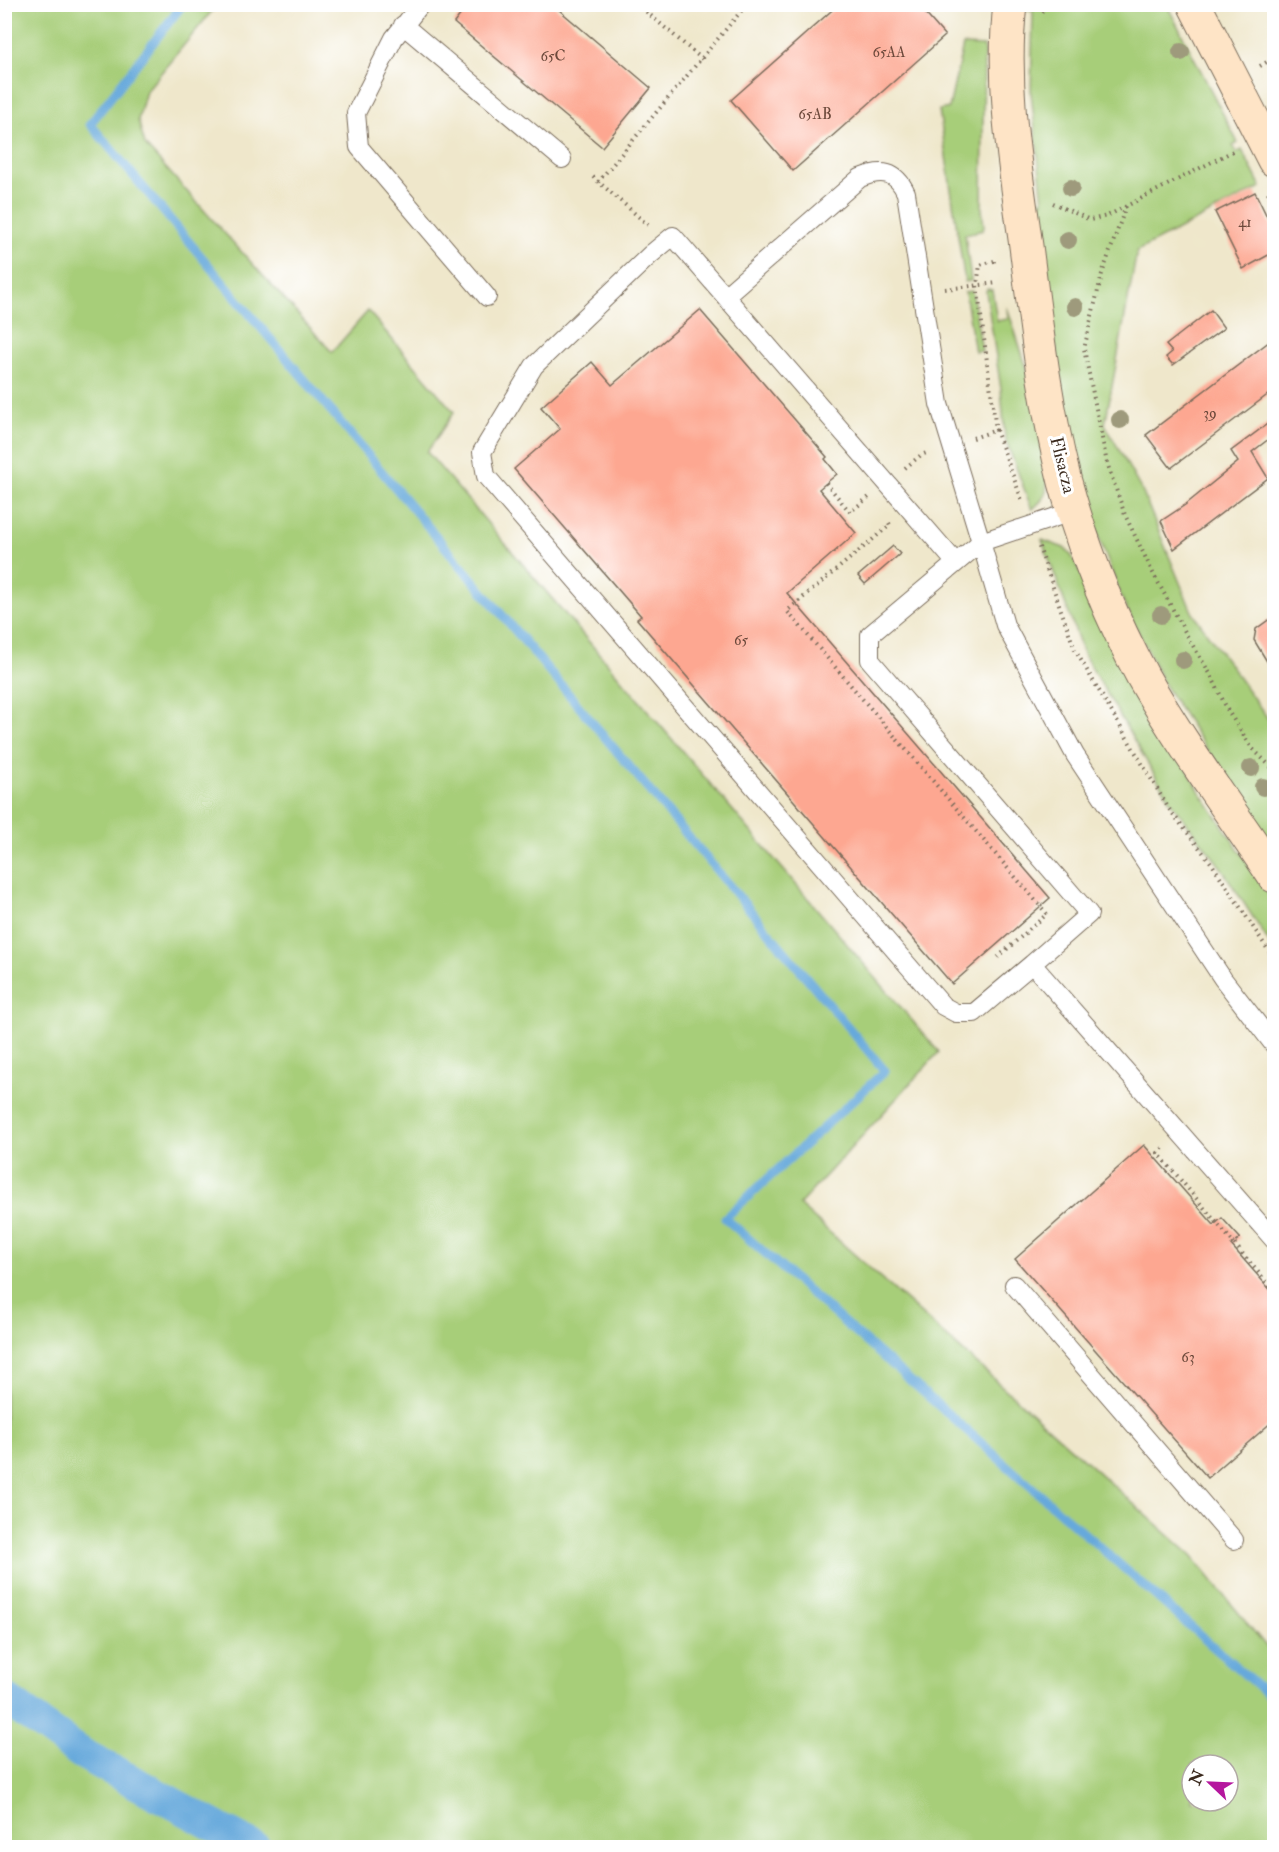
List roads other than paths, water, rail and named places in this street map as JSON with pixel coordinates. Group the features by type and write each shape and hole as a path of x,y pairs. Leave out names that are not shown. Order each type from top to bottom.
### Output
{"street":[{"name":"Flisacza","path":"1010,4 1007,81 1011,137 1038,336 1058,453 1074,511 1096,574 1143,676 1192,755 1275,876"},
{"path":"1194,4 1275,160"}],"lane":[{"path":"421,4 394,38 356,113 359,147 487,297"},
{"path":"404,25 561,159"},
{"path":"725,296 860,178 873,172 886,173 900,180 906,193 939,404 1005,625 1075,755 1223,980 1275,1045"},
{"path":"956,563 673,236 534,366 482,452 486,476 943,1006 956,1013 974,1013 1089,914 870,660 870,635 956,563 981,542 1074,511"},
{"path":"1032,964 1275,1240"},
{"path":"1014,1286 1234,1540"}],"waterway":[{"path":"183,4 90,124 885,1071 725,1218 1274,1700"},
{"path":"4,1698 81,1753 255,1848"}]}
